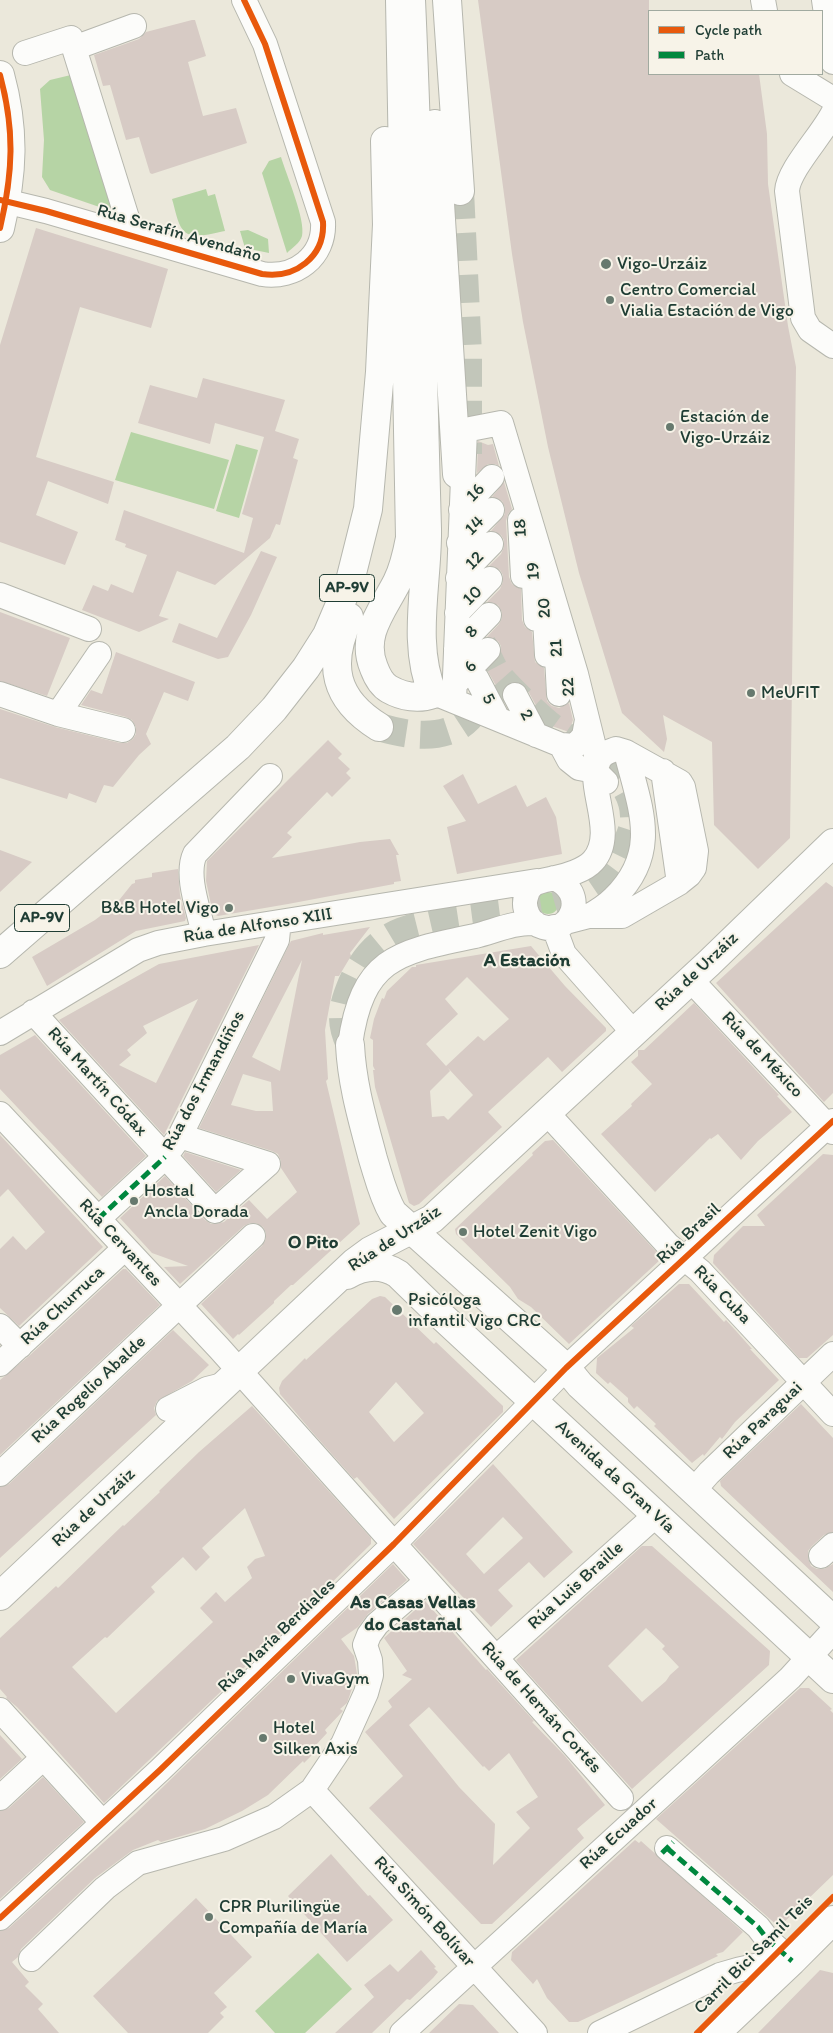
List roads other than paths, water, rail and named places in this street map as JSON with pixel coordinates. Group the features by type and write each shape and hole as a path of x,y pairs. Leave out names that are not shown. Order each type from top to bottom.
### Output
{"main road":[{"path":"379,726 361,715 347,700 340,683 337,663 339,641 372,569 382,515 390,305 385,179 384,0"},
{"path":"400,0 410,538 407,559 397,583 373,625 369,643 371,662 377,676 386,688 399,694 413,697 426,696 467,621 430,35 444,2"},
{"path":"411,0 417,141 427,535 423,606 423,650 428,680 467,621"},
{"path":"444,2 460,191"},
{"path":"0,75 11,127 11,173 2,210"},
{"name":"AP-9V","path":"0,954 219,764 274,709 306,668 327,635 350,580 368,509 380,372 387,224"},
{"name":"Rúa de Urzáiz","path":"0,1596 234,1378 317,1296 363,1257 432,1219 690,979 833,842"},
{"path":"350,1045 354,1088 383,1194 393,1213 466,1276 566,1368 580,1385 833,1620"},
{"name":"Avenida da Gran Vía","path":"317,1296 361,1268 382,1267 398,1274 833,1679"},
{"path":"716,2033 833,1920"}],"street":[{"name":"Rúa Serafín Avendaño","path":"2,210 46,211 273,276 284,274 306,264 315,256 320,245 323,222 265,44 244,0"},
{"path":"824,0 833,62"},
{"path":"74,48 134,26"},
{"path":"25,53 71,38 128,221"},
{"path":"797,77 833,99"},
{"path":"833,113 827,125 790,177 786,191 803,318 810,330 833,346"},
{"path":"554,601 501,423 465,430 467,621 542,731 579,768 596,767"},
{"name":"18","path":"518,480 523,576"},
{"name":"19","path":"531,523 536,619"},
{"path":"467,621 490,554"},
{"path":"467,621 490,554"},
{"path":"467,621 490,554"},
{"path":"467,621 490,554"},
{"name":"6","path":"467,621 490,554"},
{"name":"8","path":"467,621 490,554"},
{"name":"20","path":"542,561 547,655"},
{"path":"0,595 89,629"},
{"name":"22","path":"542,731 566,641 554,601"},
{"name":"21","path":"554,601 559,694"},
{"name":"5","path":"467,621 542,731"},
{"path":"58,714 99,654"},
{"path":"0,694 58,714 123,730"},
{"name":"Rúa de Alfonso XIII","path":"0,1033 138,950 158,943 204,934 546,880 583,868 592,862 600,851 604,838 596,767 542,731"},
{"path":"350,1045 353,1019 362,994 378,972 394,959 415,949 494,932 512,925 551,924 589,916 622,916 679,883 694,868 696,851 683,787 675,778 626,752 616,749 602,756 596,767"},
{"path":"589,916 613,900 631,879 639,866 643,849 642,818 626,752"},
{"path":"572,894 590,884 604,869 613,853 616,838 612,796 596,767"},
{"path":"204,934 192,880 192,861 195,854 270,776"},
{"path":"551,924 573,910 572,894 568,887 546,880 526,894 525,910 529,917 551,924 564,954 633,1032"},
{"name":"Rúa dos Irmandiños","path":"98,1219 165,1157 180,1136 277,940 278,930 275,924"},
{"name":"Rúa de México","path":"690,979 831,1126"},
{"name":"Rúa Martín Códax","path":"33,1012 215,1211 268,1164 180,1136"},
{"name":"Rúa Cuba","path":"547,1113 668,1245 700,1271 833,1414"},
{"name":"Rúa Cervantes","path":"0,1114 178,1305 234,1378"},
{"name":"Rúa Brasil","path":"566,1368 831,1126"},
{"name":"Rúa Rogelio Abalde","path":"0,1474 253,1236"},
{"name":"Rúa Churruca","path":"0,1364 125,1248"},
{"path":"0,1326 20,1346"},
{"name":"Rúa Paraguai","path":"694,1490 709,1473 833,1354"},
{"name":"Rúa María Berdiales","path":"0,1918 103,1823 394,1544 566,1368"},
{"path":"168,1409 207,1389 234,1378"},
{"name":"Rúa de Hernán Cortés","path":"234,1378 394,1544 621,1798"},
{"name":"Rúa Luis Braille","path":"496,1657 656,1515"},
{"path":"31,1959 105,1888 138,1863 224,1839 274,1816 312,1790 343,1744 358,1715 371,1675 370,1660 365,1646 369,1635 377,1624 427,1581"},
{"name":"Rúa Ecuador","path":"402,2033 790,1678 833,1631"},
{"path":"0,1710 103,1823"},
{"path":"0,1798 42,1758"},
{"name":"Rúa Simón Bolívar","path":"312,1790 535,2033"},
{"path":"667,1848 758,1927 768,1940 792,1961"},
{"path":"600,2033 636,2024 720,1975 740,1968 792,1961"}],"tunnel":[{"path":"460,191 468,354 468,454"},
{"path":"350,1045 343,1021 346,999 358,970 381,943 411,928 437,922 550,906 573,899 593,888 610,872 623,852 632,830 634,816 631,801 625,787 616,775 591,753 552,727 506,684 495,671 476,629"},
{"path":"379,727 419,735 445,732 457,728 476,709 486,694 487,688"}],"place":[{"name":"Vigo-Urzáiz","path":"606,264"},
{"name":"Centro Comercial Vialia Estación de Vigo","path":"610,300"},
{"name":"Estación de Vigo-Urzáiz","path":"670,427"},
{"name":"MeUFIT","path":"751,693"},
{"name":"B&B Hotel Vigo","path":"229,908"},
{"name":"Hostal Ancla Dorada","path":"134,1201"},
{"name":"Hotel Zenit Vigo","path":"463,1232"},
{"name":"Psicóloga infantil Vigo CRC","path":"397,1310"},
{"name":"VivaGym","path":"291,1679"},
{"name":"Hotel Silken Axis","path":"263,1738"},
{"name":"CPR Plurilingüe Compañía de María","path":"209,1917"}],"district":[{"name":"A Estación","path":"527,961"},
{"name":"O Pito","path":"313,1243"},
{"name":"As Casas Vellas do Castañal","path":"413,1614"}]}
